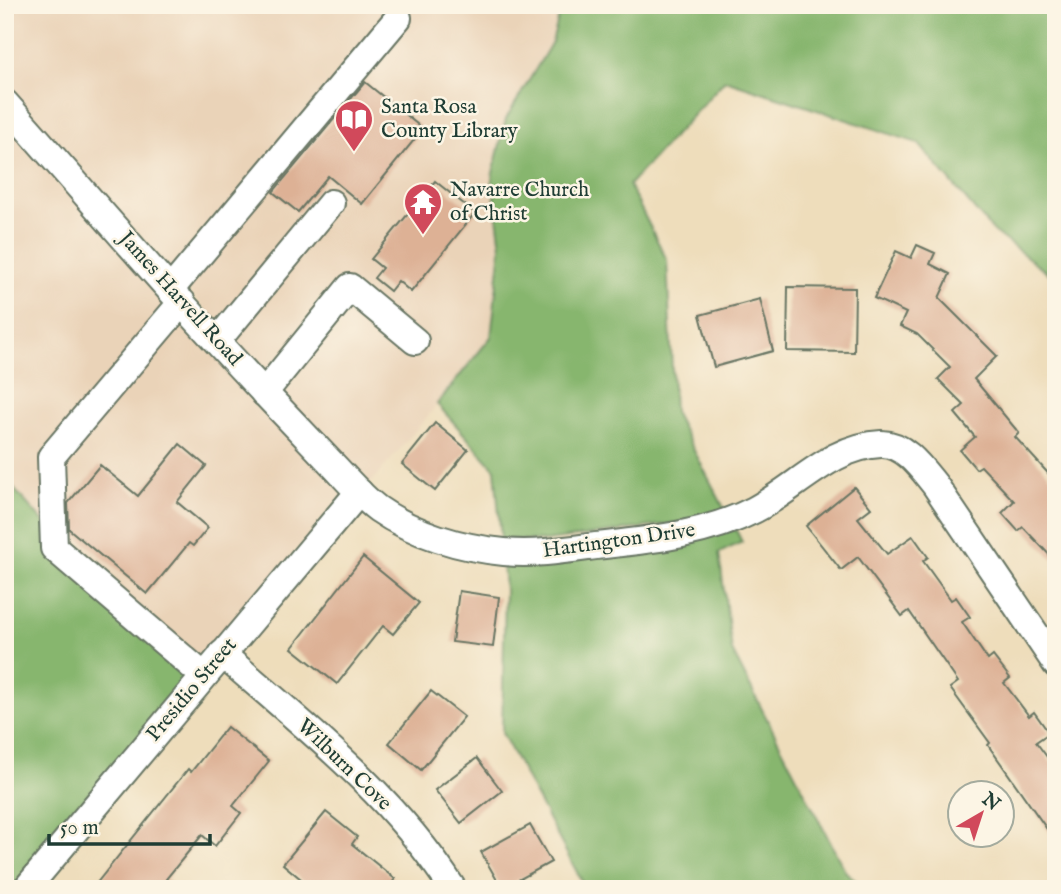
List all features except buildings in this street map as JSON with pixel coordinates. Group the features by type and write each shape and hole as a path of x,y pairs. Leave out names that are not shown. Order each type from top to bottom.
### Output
{"street":[{"path":"204,676 54,548 51,457 398,18"},
{"name":"James Harvell Road","path":"5,103 264,393 359,492"},
{"path":"217,341 331,203"},
{"path":"264,393 351,287 415,341"},
{"name":"Hartington Drive","path":"359,492 392,518 450,542 504,552 546,553 697,532 755,510 824,464 855,447 885,444 914,458 1056,664"},
{"name":"Presidio Street","path":"26,889 359,492"},
{"name":"Wilburn Cove","path":"222,654 352,769 400,819 453,889"}],"shaded area":[{"path":"5,5 562,5 552,42 506,119 492,176 501,247 491,337 446,395 369,485 252,362 5,84"},
{"path":"5,122 343,494 186,681 5,479"}],"green space":[{"path":"562,5 1056,5 1056,279 993,231 918,143 725,80 629,185 667,260 674,412 725,510 696,520 547,541 501,539 495,469 437,404 491,337 501,247 492,177 506,119 552,42"},
{"path":"5,479 186,681 12,889 5,889"},
{"path":"736,530 742,542 719,553 732,651 845,871 864,889 586,889 502,733 505,590 503,564"}],"place":[{"name":"Santa Rosa County Library","path":"354,153"},
{"name":"Navarre Church of Christ","path":"423,236"}]}
